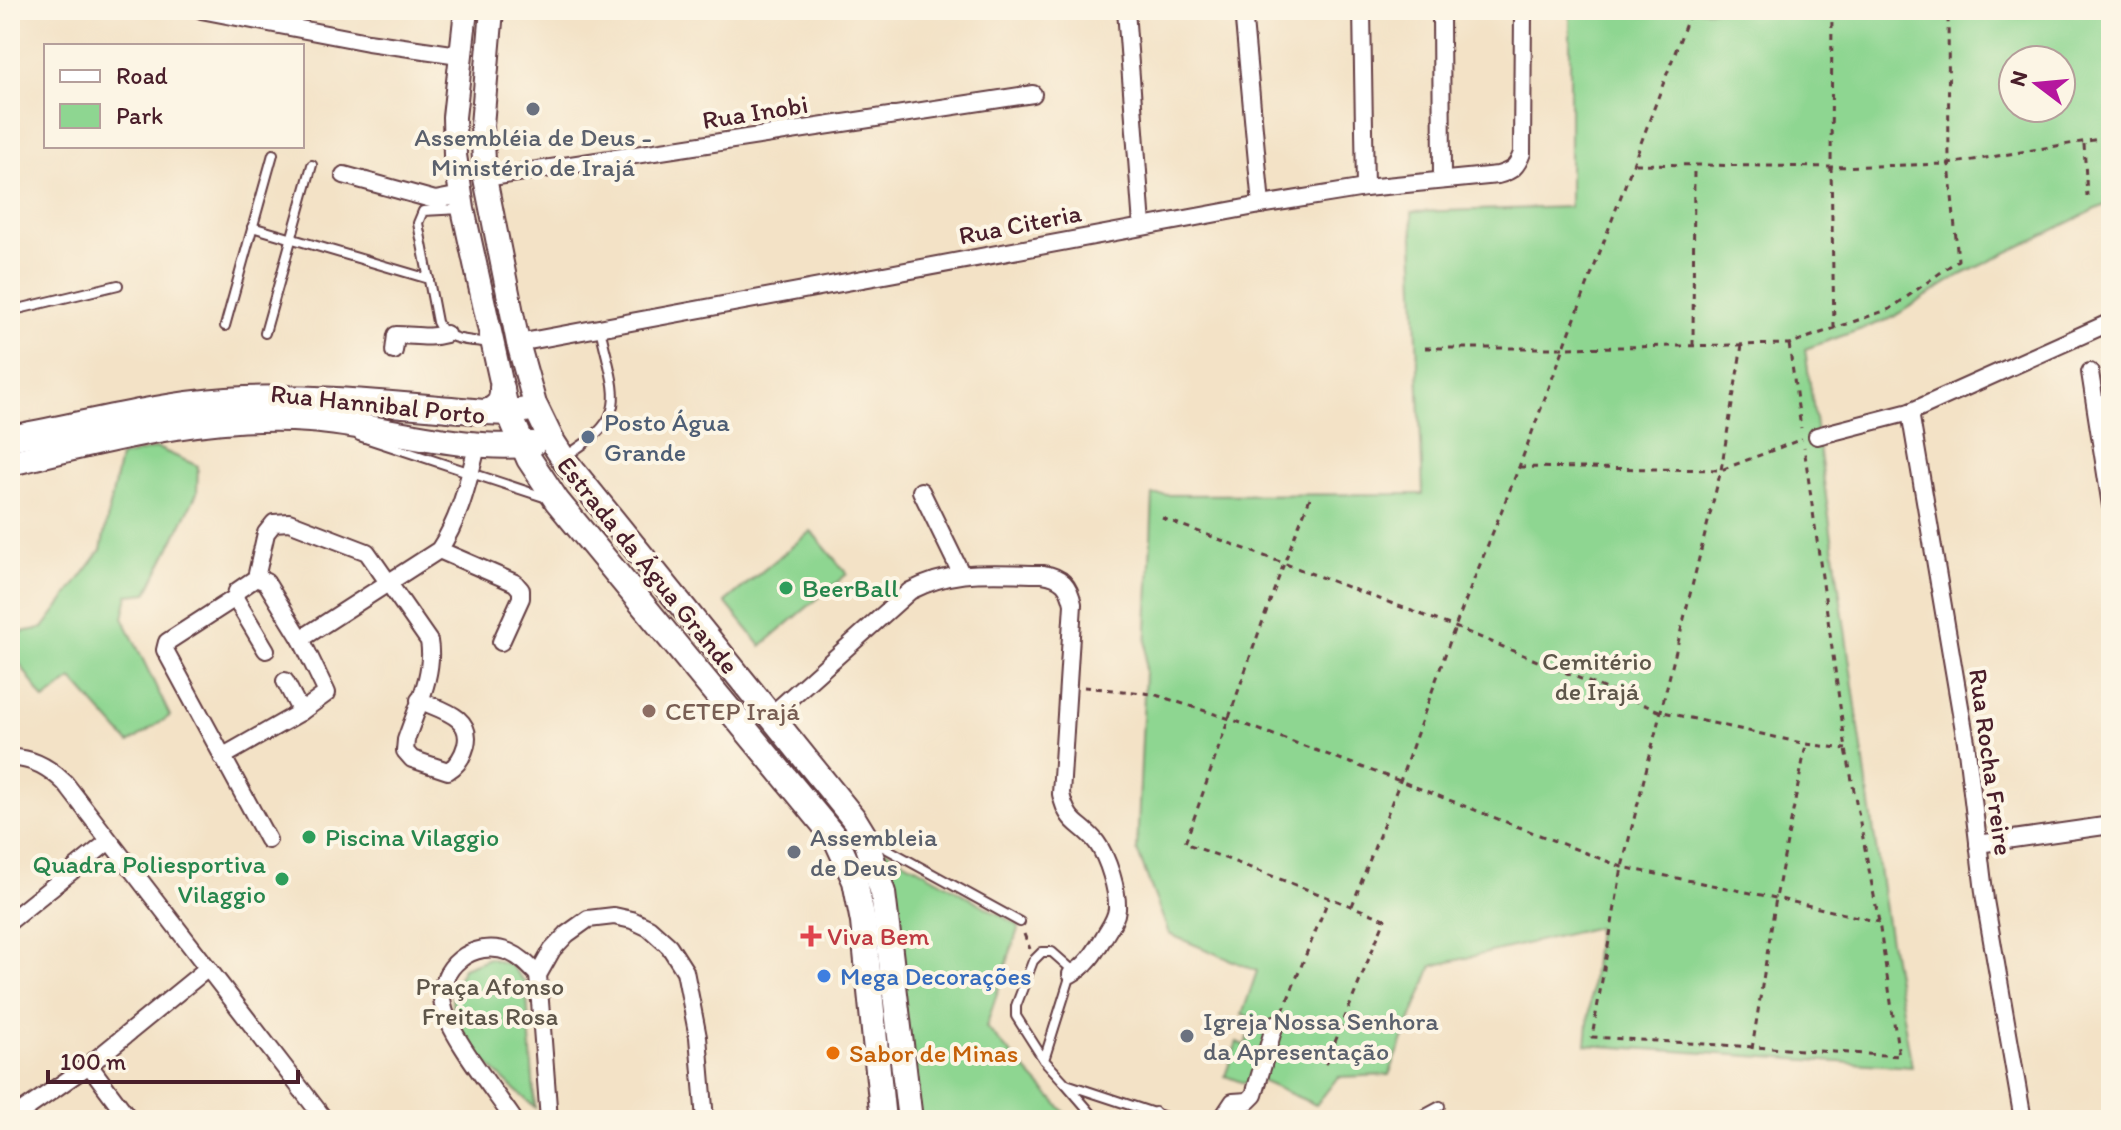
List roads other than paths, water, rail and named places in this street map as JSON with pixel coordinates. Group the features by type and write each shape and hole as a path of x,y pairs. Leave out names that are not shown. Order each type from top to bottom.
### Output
{"main road":[{"path":"466,10 459,55 454,142 462,202 502,388 503,395 497,412"},
{"name":"Estrada da Água Grande","path":"492,10 482,125 485,178 518,343 536,408 557,450 854,819 865,837 883,893 910,1120"},
{"name":"Rua Hannibal Porto","path":"10,438 185,404 229,400 317,399 497,412 536,408"},
{"name":"Estrada da Água Grande","path":"497,412 557,501 826,827 849,864 863,922 883,1120"},
{"name":"Rua Hannibal Porto","path":"10,463 178,427 226,420 274,418 557,450"}],"street":[{"path":"201,10 368,42 459,55"},
{"path":"1126,10 1142,226"},
{"path":"1243,10 1261,205"},
{"path":"1362,10 1365,188"},
{"path":"1441,10 1442,180"},
{"name":"Rua Citeria","path":"518,343 1261,205 1365,188 1508,172 1519,163 1522,153 1523,10"},
{"name":"Rua Inobi","path":"485,178 1033,94"},
{"path":"344,175 435,200 462,202"},
{"path":"1810,437 1910,412 2111,322"},
{"path":"394,351 396,335 430,339 446,334"},
{"path":"2090,372 2111,506"},
{"name":"Rua Rocha Freire","path":"1910,412 1966,742 1978,844 2023,1120"},
{"path":"301,639 439,550 452,530 478,443"},
{"path":"921,491 961,573"},
{"path":"268,840 165,650 167,642 235,598 237,591 256,578 266,533 274,523 289,522 367,552 429,641 432,655 406,740 405,751 412,759 448,771 455,767 463,754 469,734 457,718 419,700"},
{"path":"439,550 515,583 521,590 521,598 501,642"},
{"path":"769,717 910,591 934,579 961,573 1043,574 1056,576 1065,582 1073,604 1061,794 1065,810 1073,822 1095,841 1103,853 1117,908 1114,921 1091,958 1080,970 1071,974"},
{"path":"222,757 301,712 327,693 301,639 266,582 256,578"},
{"path":"235,598 266,650"},
{"path":"285,681 301,712"},
{"path":"10,758 34,761 54,772 325,1120"},
{"path":"1978,844 2111,825"},
{"path":"10,921 109,841"},
{"path":"549,1120 538,975 552,950 567,934 588,919 614,916 649,928 669,946 685,971 698,1037 705,1120"},
{"path":"514,1120 453,1030 443,1007 441,986 452,966 469,952 492,948 507,951 521,959 538,975"},
{"path":"10,1120 89,1065 208,968"},
{"path":"1221,1120 1233,1102 1248,1101 1254,1095 1275,1024"},
{"path":"89,1065 130,1120"}],"lane":[{"path":"225,326 273,154"},
{"path":"265,333 312,165"},
{"path":"462,202 423,211 418,223 437,322 440,331 446,334 492,343"},
{"path":"252,227 429,279"},
{"path":"10,311 118,285"},
{"path":"557,450 601,431 613,409 615,397 600,328"},
{"path":"313,420 557,501"},
{"path":"865,837 881,843 1020,922"},
{"path":"1044,1060 1071,974 1069,967 1052,952 1042,952 1033,961 1016,1006 1016,1016 1044,1060 1097,1120"},
{"path":"1066,1084 1175,1120"},
{"path":"1414,1120 1440,1106"},
{"path":"1141,1120 1155,1112"}],"place":[{"name":"Assembléia de Deus - Ministério de Irajá","path":"533,109"},
{"name":"Posto Água Grande","path":"588,437"},
{"name":"BeerBall","path":"786,588"},
{"name":"CETEP Irajá","path":"649,711"},
{"name":"Piscina Vilaggio","path":"309,837"},
{"name":"Assembleia de Deus","path":"794,852"},
{"name":"Quadra Poliesportiva Vilaggio","path":"282,879"},
{"name":"Viva Bem","path":"811,936"},
{"name":"Mega Decorações","path":"824,976"},
{"name":"Igreja Nossa Senhora da Apresentação","path":"1187,1036"},
{"name":"Sabor de Minas","path":"833,1053"}],"park label":[{"name":"Cemitério de Irajá","path":"1597,676"},
{"name":"Praça Afonso Freitas Rosa","path":"490,1001"}]}
